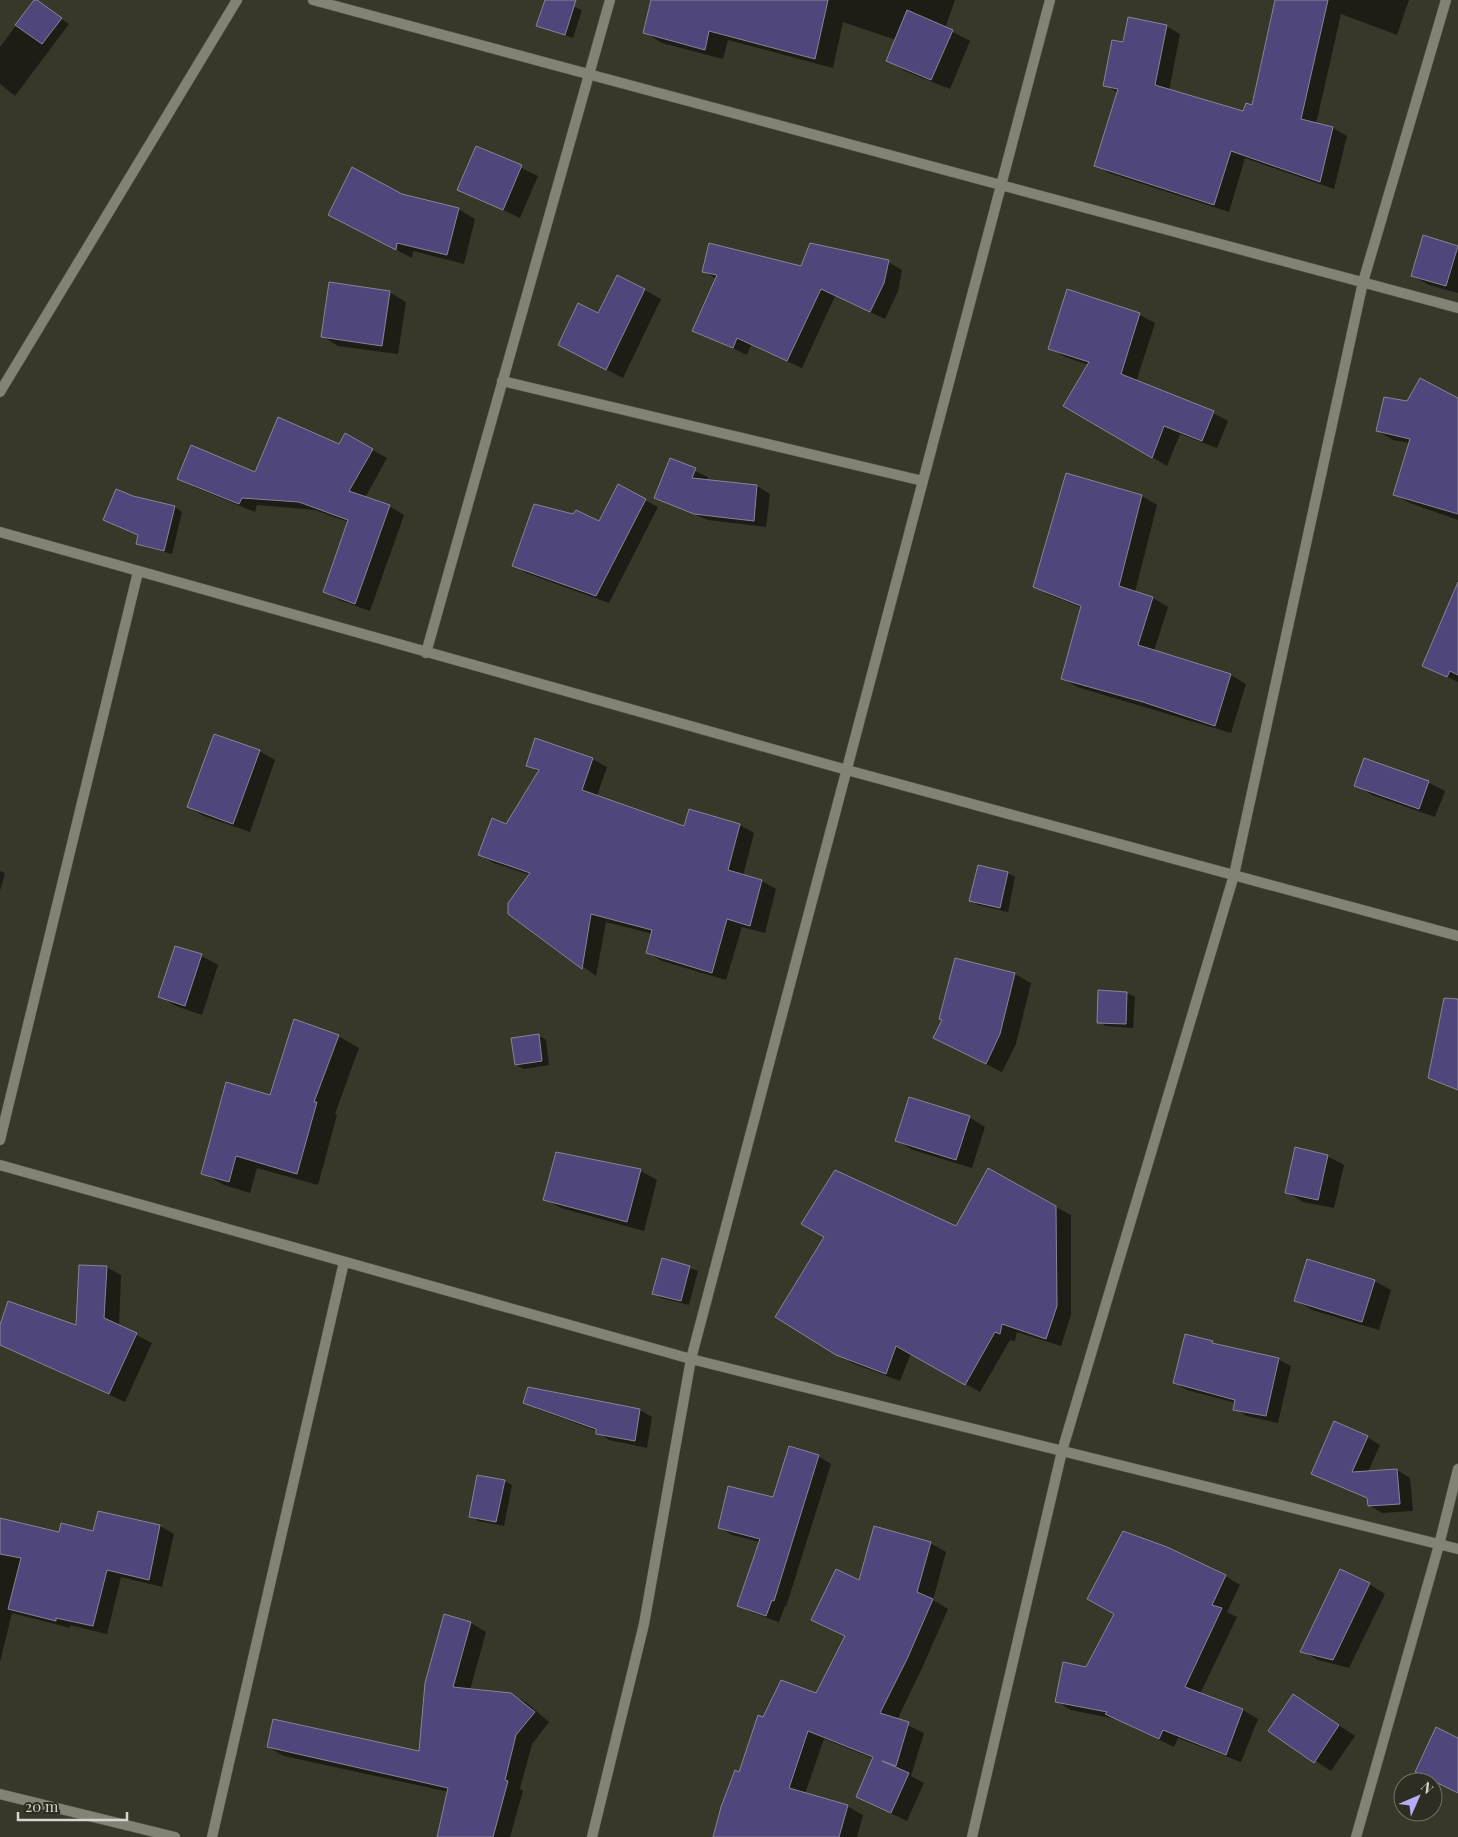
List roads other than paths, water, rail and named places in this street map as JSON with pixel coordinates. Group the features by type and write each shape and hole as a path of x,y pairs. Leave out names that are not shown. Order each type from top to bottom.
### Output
{"street":[{"path":"0,392 237,0"},
{"path":"313,0 1458,308"},
{"path":"426,652 610,0"},
{"path":"592,1837 644,1624 691,1359 1050,0"},
{"path":"972,1837 1062,1451 1234,875 1363,282 1446,0"},
{"path":"502,381 923,481"},
{"path":"0,532 846,770 1458,936"},
{"path":"0,1140 138,572"},
{"path":"0,1165 691,1359 1458,1549"},
{"path":"212,1837 344,1262"},
{"path":"1356,1837 1439,1545 1458,1470"},
{"path":"0,1794 175,1837"}]}
